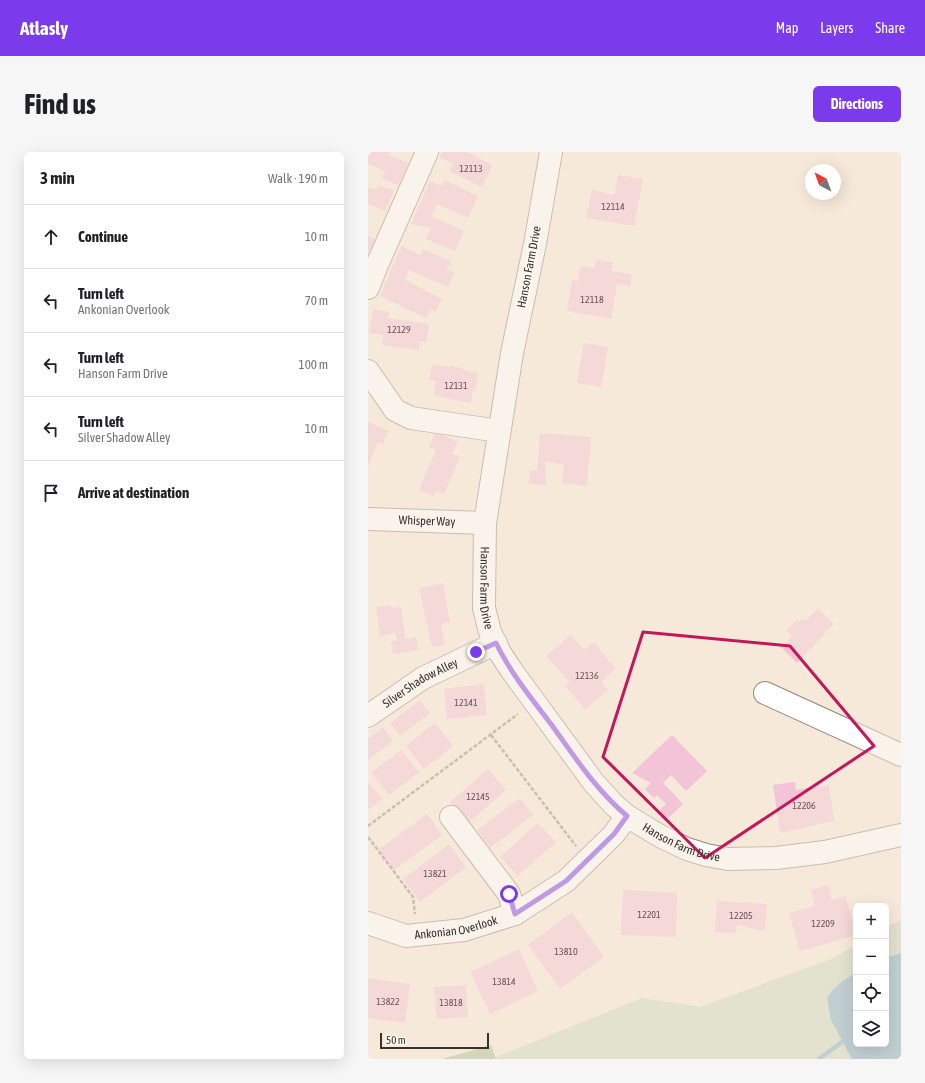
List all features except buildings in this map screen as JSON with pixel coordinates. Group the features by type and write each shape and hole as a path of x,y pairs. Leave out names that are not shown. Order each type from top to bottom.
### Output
{"street":[{"path":"368,288 427,152"},
{"name":"Hanson Farm Drive","path":"551,152 535,244 512,353 485,523 484,608 490,632 512,671 594,783 614,805 627,816 660,836 687,849 706,855 728,859 776,858 825,852 901,835"},
{"path":"368,371 395,410 411,418 499,431"},
{"name":"Whisper Way","path":"368,519 485,523"},
{"name":"Silver Shadow Alley","path":"368,716 423,678 496,643"},
{"path":"765,693 901,755"},
{"name":"Ankonian Overlook","path":"368,923 406,936 464,930 515,914 566,881 614,834 627,816"},
{"path":"451,817 509,894 515,914"}],"path":[{"path":"368,826 518,714"},
{"path":"491,735 576,846"},
{"path":"368,837 413,897 415,914"}],"highlighted area":[{"path":"643,632 790,646 874,746 705,858 603,757"}],"green space":[{"path":"901,920 901,1059 496,1059 496,1057 642,998 700,1007 831,959 853,947 853,1047 889,1047 889,926"},
{"path":"491,1045 496,1059 442,1059"}],"water":[{"path":"901,953 901,1056 899,1059 852,1059 831,1020 827,998 836,987 853,975 853,1047 889,1047 889,957"}],"waterway":[{"path":"819,1059 842,1042"}],"route":[{"path":"476,652 496,643 512,671 594,783 614,805 627,816 614,834 566,881 515,914 509,894"}]}
